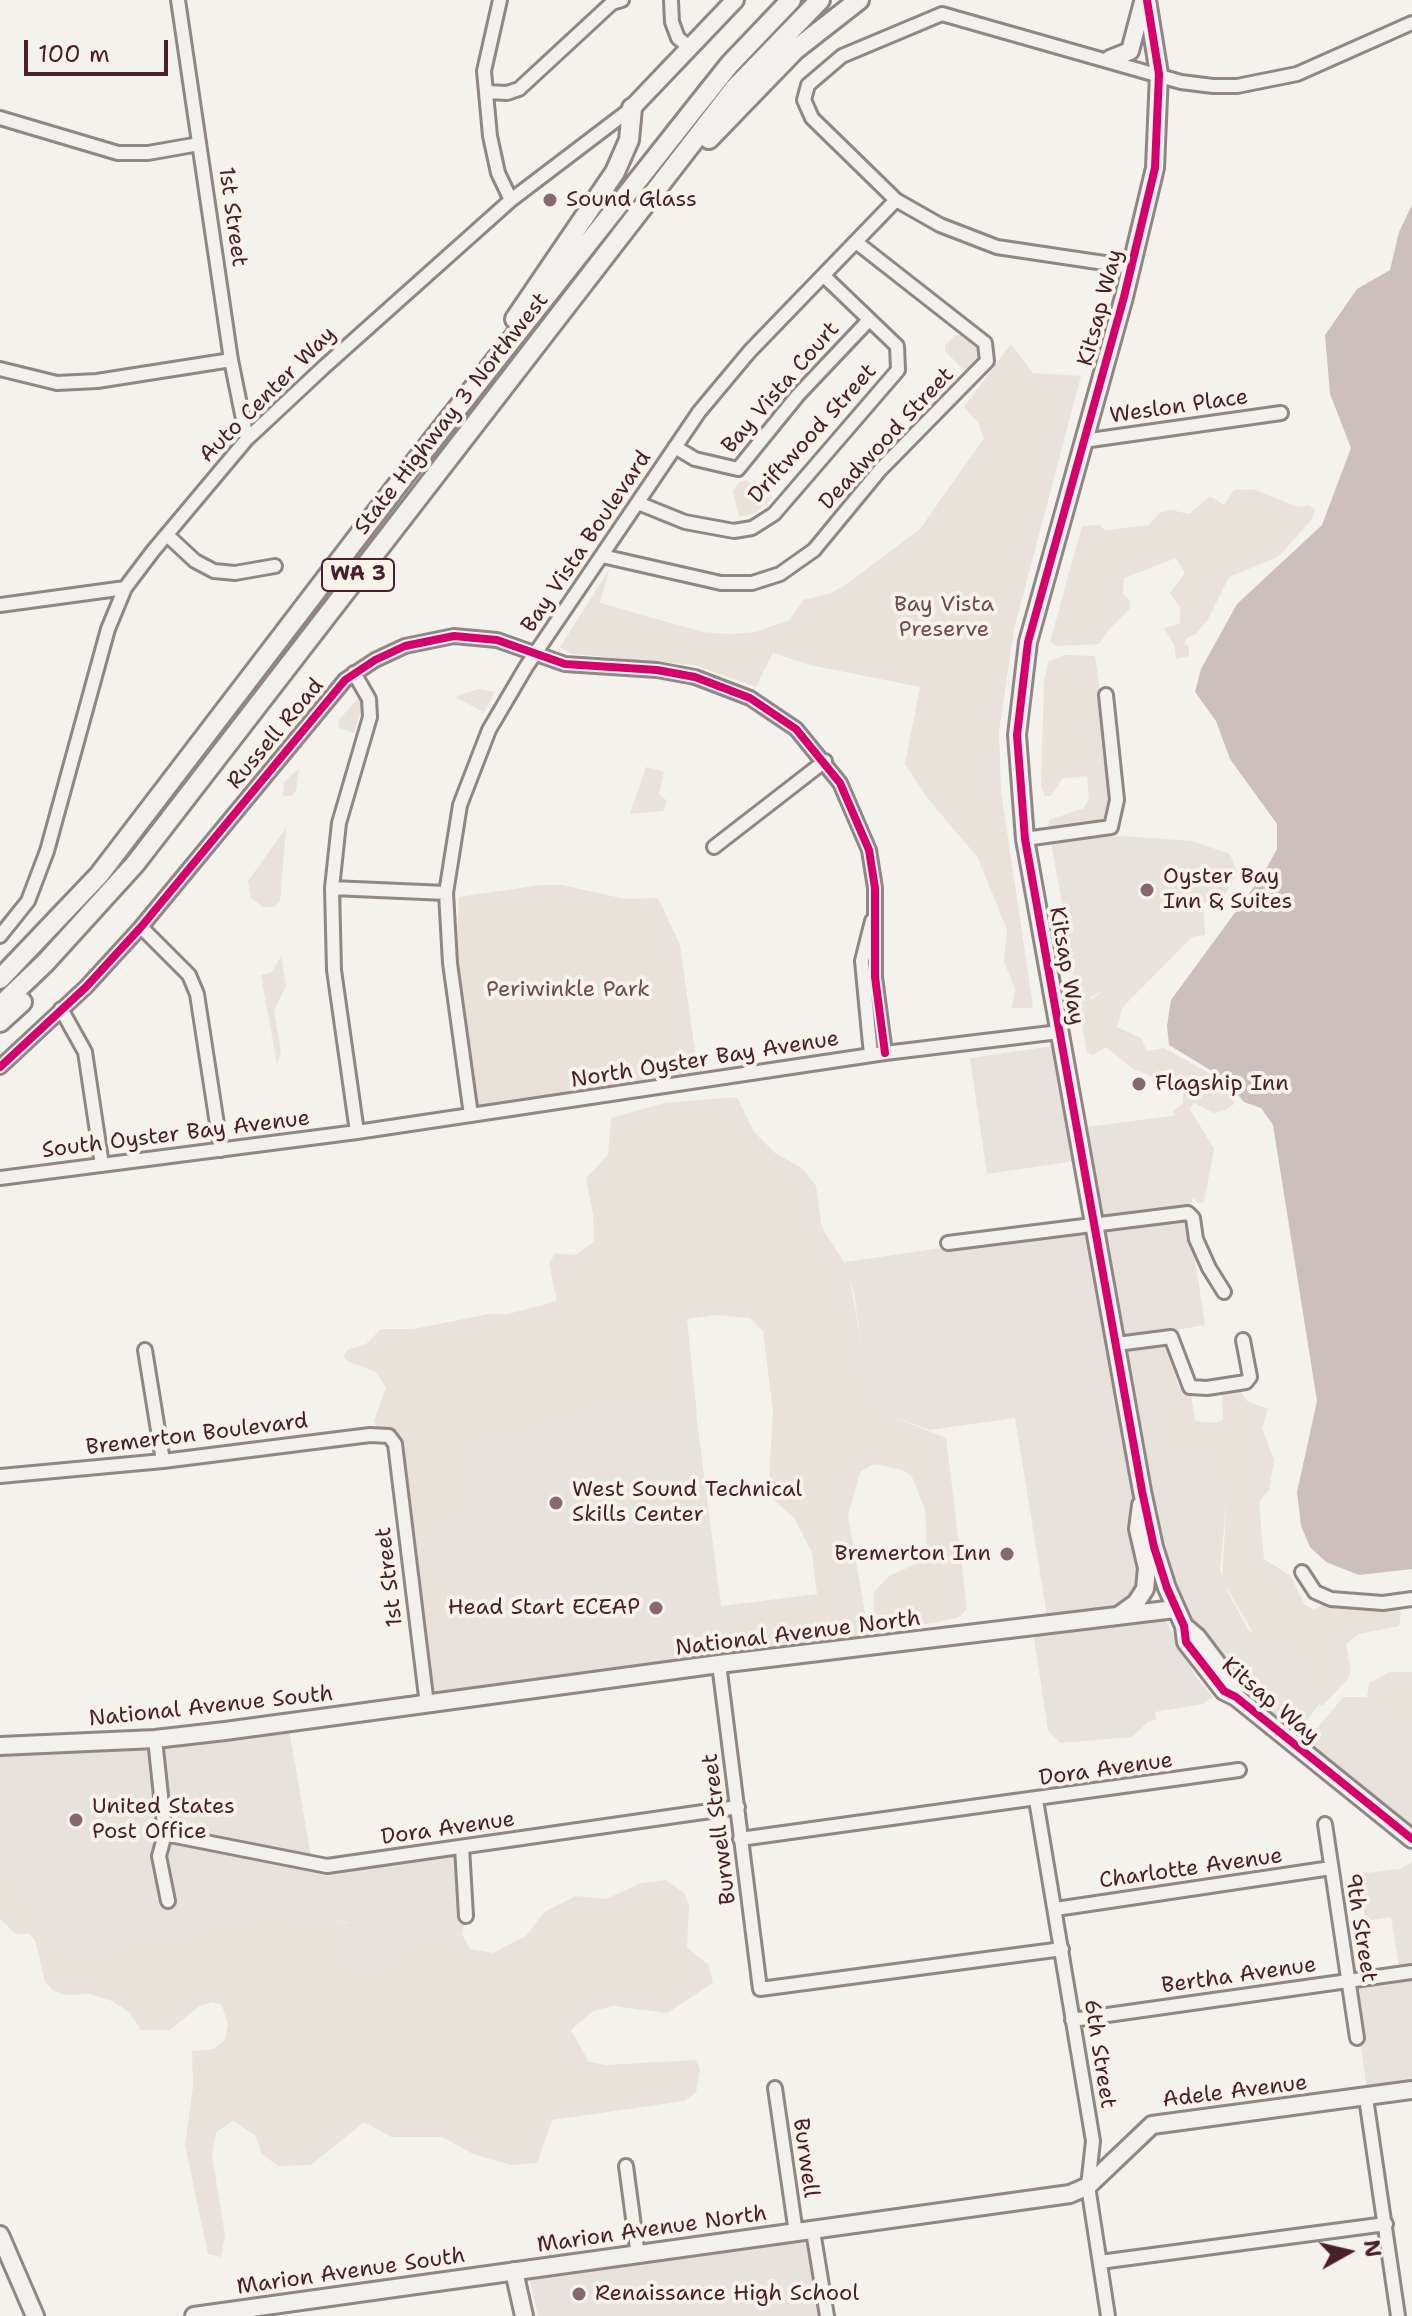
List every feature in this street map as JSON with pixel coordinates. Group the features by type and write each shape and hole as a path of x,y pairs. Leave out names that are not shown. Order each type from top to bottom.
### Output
{"highway":[{"name":"State Highway 3 Northwest","path":"0,979 109,863 405,475 730,64 791,0"},
{"name":"State Highway 3 Northwest","path":"0,1006 99,907 734,89 820,0"},
{"path":"615,241 760,82 813,34 859,0"},
{"path":"405,475 460,391 525,305 605,189 629,140 632,108"},
{"path":"0,1022 48,975 99,907"},
{"path":"0,971 49,930"}],"main road":[{"name":"Auto Center Way","path":"632,108 735,0"},
{"path":"1110,59 1124,56 1134,44 1145,0"},
{"name":"Kitsap Way","path":"1145,0 1159,74 1155,168 1131,267 1033,620 1020,691 1017,757 1025,839 1142,1491 1154,1547 1184,1626 1186,1642 1224,1691 1236,1697 1412,1839"},
{"path":"1117,1617 1136,1603 1145,1589 1147,1568 1138,1529 1142,1491"},
{"name":"National Avenue North","path":"427,1705 719,1664 1175,1609"},
{"name":"National Avenue South","path":"0,1746 155,1739 427,1705"},
{"name":"Adele Avenue","path":"1088,2186 1152,2125 1412,2090"},
{"name":"Marion Avenue North","path":"514,2271 1070,2194 1088,2186"},
{"path":"0,2235 35,2316"},
{"path":"514,2271 524,2316"},
{"name":"Marion Avenue South","path":"194,2316 514,2271"}],"street":[{"name":"1st Street","path":"178,0 231,360 247,439"},
{"path":"500,0 484,71 490,136 498,173 511,200"},
{"path":"488,92 507,93 519,89 612,3 622,0"},
{"path":"671,0 672,22 678,38 688,46"},
{"path":"1131,267 1017,251 977,241 896,200 812,118 804,106 804,92 830,63 942,14 1213,86 1237,86 1297,74 1412,23"},
{"name":"Auto Center Way","path":"0,936 28,901 47,851 108,629 125,588 247,439 511,200 632,108"},
{"path":"0,118 118,153 148,153 199,144"},
{"name":"Bay Vista Boulevard","path":"471,1115 448,946 446,893 455,829 469,779 497,714 699,412 750,351 896,200"},
{"name":"Deadwood Street","path":"602,556 722,583 752,583 780,574 815,550 874,476 987,361 985,343 856,242"},
{"name":"Driftwood Street","path":"638,503 685,522 734,531 752,528 774,514 898,370 897,346 824,276"},
{"name":"Bay Vista Court","path":"675,447 695,459 738,469 798,395 869,320"},
{"path":"0,369 57,383 97,381 231,360"},
{"name":"Weslon Place","path":"1083,441 1281,413"},
{"path":"167,535 195,561 214,571 235,573 275,566"},
{"path":"0,605 125,588"},
{"name":"Russell Road","path":"0,1067 141,927 330,695 354,673 405,646 436,638 491,639 565,664 657,670 712,682 750,698 783,719 825,761 846,793 869,850 875,888 873,918 862,961 878,1054"},
{"path":"354,673 369,699 370,717 339,823 332,888 334,970 357,1132"},
{"path":"1025,839 1111,827 1117,800 1106,695"},
{"path":"714,847 825,761"},
{"path":"332,888 446,893"},
{"path":"141,927 189,975 197,994 221,1150"},
{"path":"61,1009 85,1052 102,1165"},
{"name":"North Oyster Bay Avenue","path":"357,1132 878,1054 1059,1032"},
{"name":"South Oyster Bay Avenue","path":"0,1178 357,1132"},
{"path":"948,1243 1095,1222 1188,1213 1193,1218 1196,1239 1209,1268 1224,1292"},
{"path":"1117,1344 1171,1337 1186,1379 1190,1387 1196,1389 1246,1382 1250,1377 1243,1340"},
{"path":"145,1350 163,1461"},
{"name":"Bremerton Boulevard","path":"0,1476 163,1461 370,1435 389,1436 395,1444"},
{"name":"1st Street","path":"395,1444 427,1705"},
{"path":"1302,1572 1315,1592 1331,1599 1383,1603 1412,1599"},
{"name":"Burwell Street","path":"719,1664 760,1989 1062,1949"},
{"path":"155,1739 165,1834 159,1856 168,1901"},
{"name":"Dora Avenue","path":"740,1839 1239,1770"},
{"name":"6th Street","path":"1036,1800 1093,2141 1088,2186 1108,2316"},
{"name":"Dora Avenue","path":"165,1834 327,1866 738,1807"},
{"name":"9th Street","path":"1325,1824 1357,2038"},
{"path":"462,1847 466,1916"},
{"name":"Charlotte Avenue","path":"1056,1909 1331,1868"},
{"name":"Bertha Avenue","path":"1072,2020 1412,1972"},
{"name":"Burwell","path":"775,2088 804,2232"},
{"path":"1366,2098 1398,2316"},
{"path":"626,2166 638,2256"},
{"path":"1100,2262 1386,2224"},
{"path":"804,2232 827,2316"}],"shaded area":[{"path":"1412,205 1412,1569 1359,1575 1326,1562 1310,1547 1301,1526 1297,1492 1317,1401 1273,1125 1261,1108 1244,1102 1225,1079 1169,1045 1167,1026 1171,1000 1264,873 1277,849 1277,824 1230,759 1216,721 1195,692 1201,669 1237,604 1322,525 1351,448 1330,394 1325,335 1357,289 1390,270 1399,232"},
{"path":"1120,836 1192,841 1230,854 1237,872 1222,901 1203,903 1205,935 1192,937 1122,1008 1103,991 1080,1003 1051,842"},
{"path":"1059,1045 1081,1160 987,1174 970,1058"},
{"path":"1187,1114 1206,1158 1188,1213 1205,1325 1154,1334 1177,1455 1217,1448 1227,1496 1220,1570 1228,1592 1249,1631 1282,1645 1329,1691 1291,1741 1213,1666 1166,1580 1080,1128"},
{"path":"1093,1226 1133,1449 1141,1592 1120,1611 1048,1622 1015,1418 930,1430 884,1413 862,1348 854,1293 845,1262"},
{"name":"West Sound Technical Skills Center","path":"680,1291 721,1606 817,1594 800,1459 837,1453 871,1647 427,1705 384,1333"},
{"path":"1163,1616 1196,1677 1213,1697 1203,1704 1155,1712 1156,1720 1149,1721 1132,1737 1060,1743 1048,1730 1033,1632"},
{"path":"1343,1697 1367,1697 1412,1731 1412,1836 1301,1748"},
{"path":"288,1723 312,1863 462,1847 466,1916 462,1934 433,1930 383,1966 353,1971 346,1961 347,1923 329,1917 271,1913 178,1937 59,1954 50,1922 31,1902 27,1873 0,1876 0,1746"},
{"path":"1412,1862 1412,1970 1400,1972 1391,1917 1365,1921 1359,1874 1400,1869"},
{"path":"1412,1976 1412,2082 1367,2089 1352,1985"},
{"path":"809,2236 823,2316 538,2316 529,2275"}],"green space":[{"path":"955,335 965,335 983,352 981,360 967,373 945,351 945,345"},
{"name":"Bay Vista Preserve","path":"1011,344 1033,373 1081,376 1014,629 999,733 1001,791 1033,1006 1030,1008 1012,1008 1015,988 1004,962 1007,930 978,858 925,795 905,764 920,687 810,665 773,653 756,687 695,665 572,654 560,647 609,570 600,603 703,632 731,634 755,632 790,620 803,600 828,594 844,586 920,529 984,438 978,422 964,407"},
{"path":"746,480 762,496 773,497 755,513 739,517 733,491 739,482"},
{"path":"1253,489 1298,507 1309,505 1315,510 1313,518 1278,557 1229,577 1208,619 1196,634 1187,638 1184,644 1189,646 1189,656 1176,659 1174,645 1164,628 1180,623 1180,607 1170,593 1185,573 1176,558 1124,578 1123,594 1129,600 1130,608 1099,644 1056,646 1050,642 1082,526 1099,525 1105,530 1149,525 1159,513 1171,510 1189,514 1210,496 1224,505 1234,490"},
{"path":"1065,655 1095,656 1107,742 1108,810 1104,818 1092,825 1048,830 1049,820 1084,808 1089,798 1087,776 1062,779 1051,796 1045,796 1041,785 1044,682 1048,662"},
{"path":"478,689 495,692 484,712 455,697"},
{"path":"358,698 362,707 354,733 339,728 338,721"},
{"path":"646,767 664,772 659,794 667,801 663,811 630,814"},
{"path":"299,768 296,791 292,796 283,796 284,782"},
{"path":"286,828 280,901 274,907 263,907 251,898 248,881"},
{"name":"Periwinkle Park","path":"541,885 562,885 625,899 658,898 680,945 698,1072 487,1107 478,1104 457,947 459,897"},
{"path":"1069,951 1074,952 1091,1000 1103,991 1122,1008 1117,1027 1141,1038 1147,1051 1164,1048 1225,1082 1230,1089 1234,1104 1226,1110 1214,1113 1194,1103 1190,1109 1214,1149 1204,1202 1197,1203 1193,1197 1195,1191 1188,1175 1175,1172 1174,1164 1179,1161 1201,1157 1200,1150 1173,1111 1183,1104 1183,1094 1172,1084 1133,1069 1106,1047 1093,1055 1087,1052"},
{"path":"281,956 286,986 274,1011 281,1053 277,1064 261,975 272,972"},
{"path":"737,1097 754,1132 775,1153 802,1168 816,1186 822,1228 848,1268 862,1348 884,1413 946,1438 967,1609 959,1617 934,1623 886,1628 874,1624 874,1592 889,1576 925,1560 927,1548 925,1509 912,1477 903,1470 874,1464 860,1472 848,1516 845,1631 829,1636 732,1643 729,1610 810,1601 822,1596 814,1556 794,1518 768,1495 773,1411 763,1331 750,1318 716,1315 687,1319 697,1415 676,1407 646,1411 637,1401 605,1407 588,1422 563,1429 541,1427 531,1434 505,1438 472,1430 473,1459 482,1480 486,1517 445,1526 433,1540 445,1629 441,1639 430,1642 424,1629 413,1540 389,1433 377,1428 374,1421 386,1388 376,1372 347,1361 344,1356 347,1350 366,1344 381,1329 414,1329 489,1314 508,1314 557,1301 549,1264 555,1253 575,1255 594,1242 593,1214 586,1178 608,1155 611,1118 664,1103"},
{"path":"1165,1342 1178,1386 1191,1395 1195,1421 1217,1423 1223,1419 1222,1392 1240,1391 1247,1401 1268,1409 1262,1428 1274,1460 1269,1490 1259,1502 1264,1559 1291,1576 1304,1604 1313,1610 1328,1602 1398,1609 1401,1613 1399,1626 1359,1634 1346,1644 1351,1670 1347,1680 1322,1706 1316,1703 1320,1690 1313,1676 1282,1645 1258,1642 1222,1579 1227,1496 1217,1448 1177,1455 1157,1349 1157,1343"},
{"path":"672,1624 674,1636 649,1640 647,1625"},
{"path":"1389,1672 1412,1672 1412,1731 1367,1697 1369,1683"},
{"path":"27,1873 31,1902 50,1922 59,1954 178,1937 228,1918 271,1913 329,1917 347,1924 346,1960 353,1971 383,1966 410,1933 433,1930 462,1934 470,1949 493,1953 527,1935 544,1912 576,1896 606,1899 641,1883 666,1880 684,1893 689,1907 687,1948 708,1964 713,1983 667,2013 614,2006 593,2011 571,2030 589,2062 606,2065 696,2060 700,2069 696,2093 684,2101 552,2120 537,2163 511,2165 473,2154 442,2137 391,2137 364,2122 311,2165 278,2166 262,2154 256,2136 233,2121 216,2132 212,2155 225,2235 221,2257 208,2254 185,2145 193,2087 192,2051 213,2049 225,2040 228,2025 222,2005 211,2002 198,2007 170,2030 141,2030 128,2011 112,2001 90,1994 65,1995 53,1990 45,1982 35,1940 29,1934 16,1934 0,1919 0,1876"}],"cycle path":[{"path":"1147,0 1159,74 1155,168 1124,297 1028,642 1017,735 1025,839 1142,1491 1154,1547 1167,1588 1184,1626 1186,1642 1224,1691 1236,1697 1412,1839"},
{"path":"0,1067 86,987 141,927 345,680 375,660 405,646 454,636 497,640 565,664 657,670 695,677 750,698 796,729 840,783 869,850 875,888 875,977 885,1053"}],"place":[{"name":"Sound Glass","path":"550,200"},
{"name":"Oyster Bay Inn & Suites","path":"1147,890"},
{"name":"Flagship Inn","path":"1139,1084"},
{"name":"West Sound Technical Skills Center","path":"556,1503"},
{"name":"Bremerton Inn","path":"1007,1554"},
{"name":"Head Start ECEAP","path":"656,1608"},
{"name":"United States Post Office","path":"76,1820"},
{"name":"Renaissance High School","path":"579,2294"}]}
